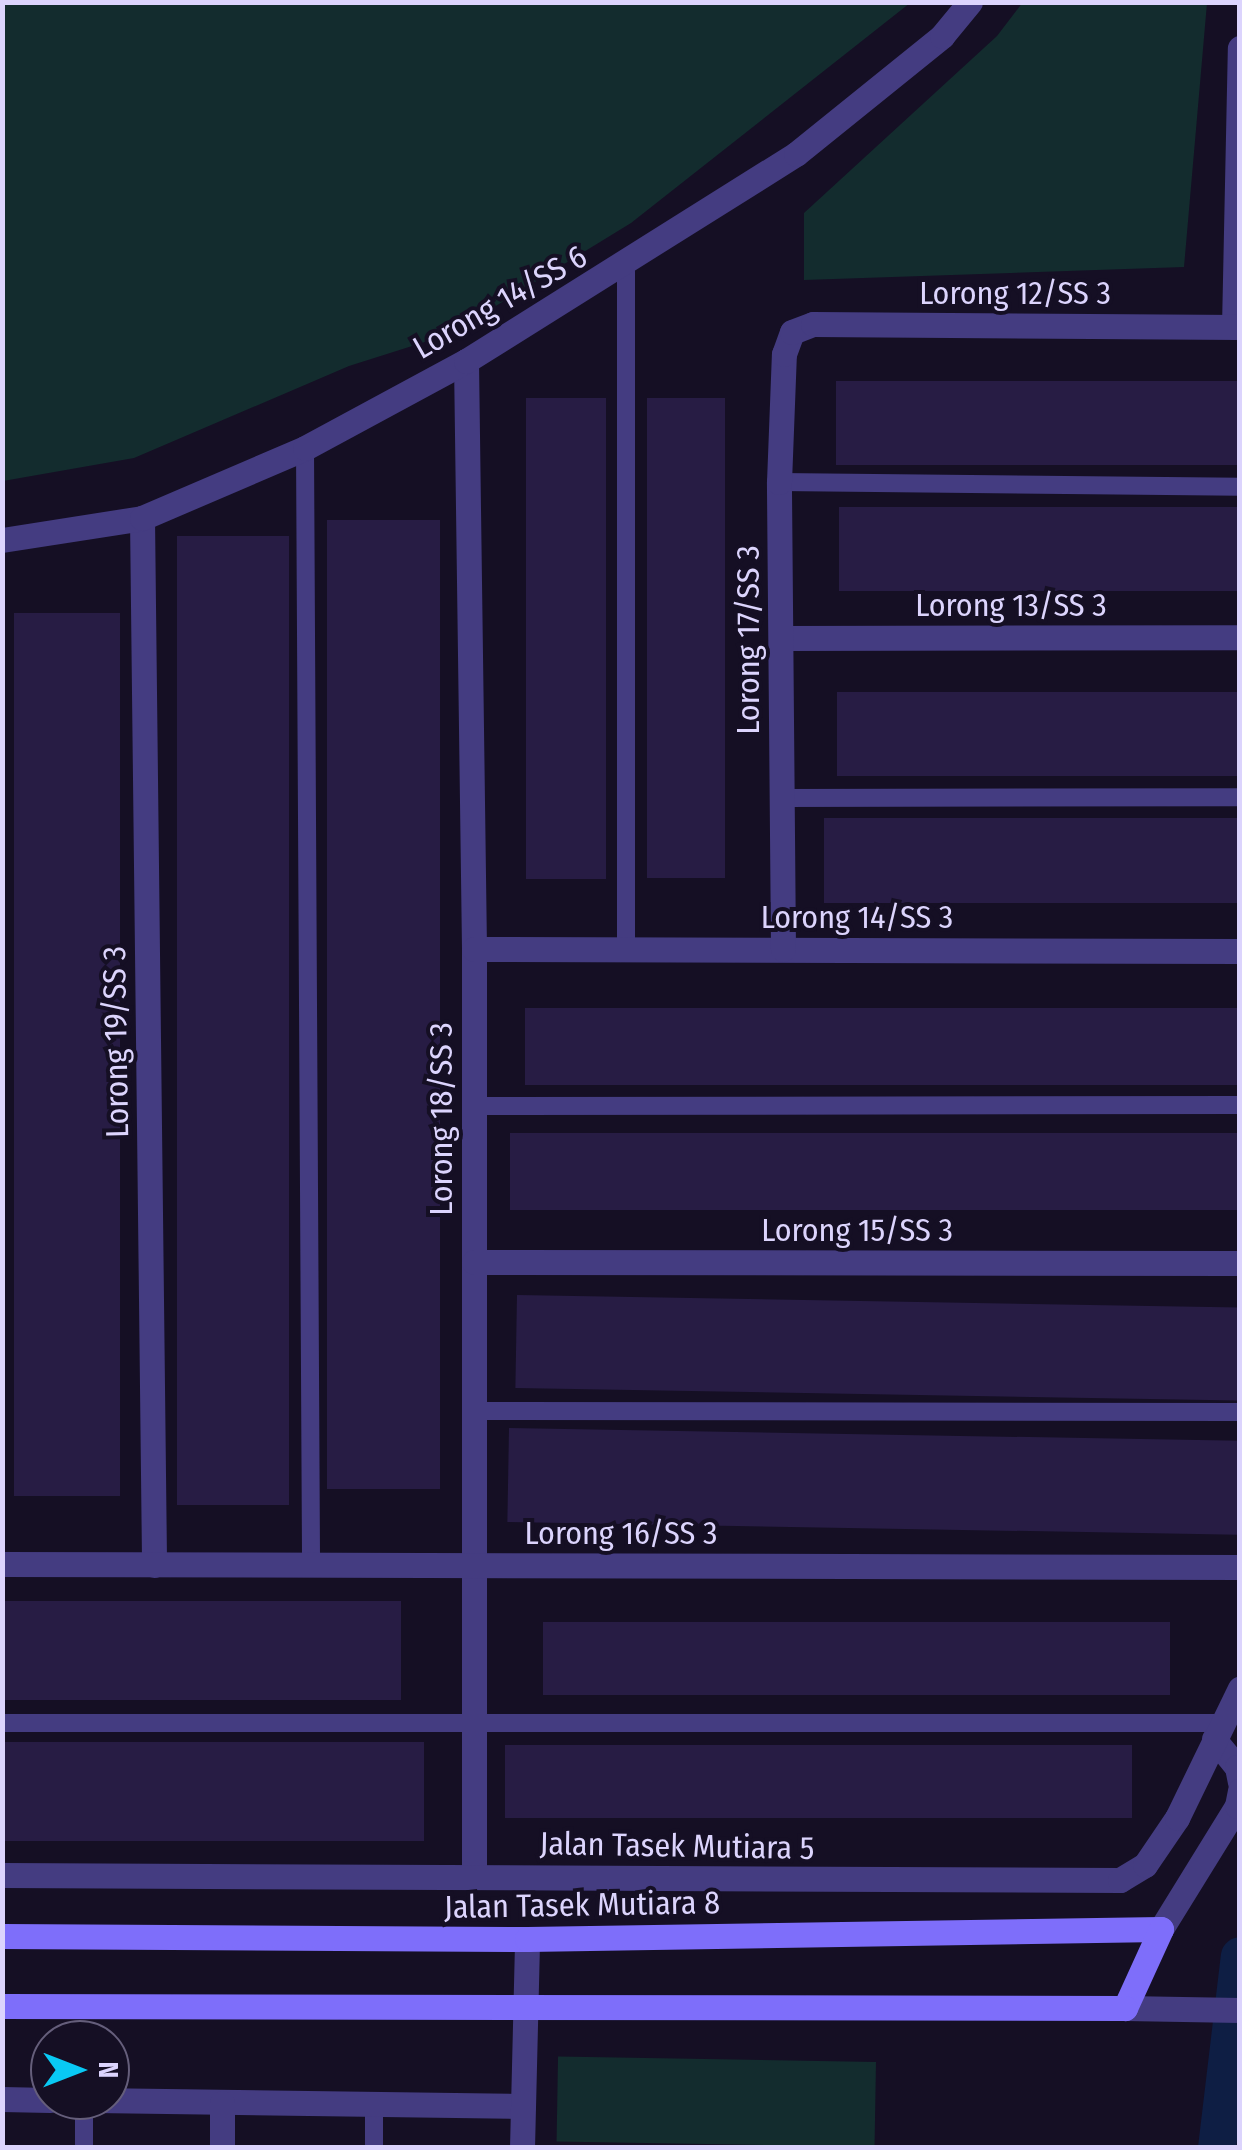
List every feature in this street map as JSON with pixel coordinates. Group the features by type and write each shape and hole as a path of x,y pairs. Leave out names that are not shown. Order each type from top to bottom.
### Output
{"street":[{"name":"Lorong 14/SS 6","path":"2,540 142,518 305,448 466,361 626,266 796,154 942,36 970,2"},
{"path":"1237,326 1240,48"},
{"name":"Lorong 12/SS 3","path":"792,332 813,324 1237,326"},
{"name":"Lorong 17/SS 3","path":"784,949 779,482 784,354 792,332"},
{"name":"Lorong 18/SS 3","path":"466,361 474,950 474,1876"},
{"name":"Lorong 19/SS 3","path":"142,518 154,1565"},
{"name":"Lorong 13/SS 3","path":"783,638 1240,636"},
{"name":"Lorong 14/SS 3","path":"474,950 1240,951"},
{"name":"Lorong 15/SS 3","path":"474,1262 1240,1263"},
{"name":"Lorong 16/SS 3","path":"2,1564 1240,1568"},
{"name":"Jalan Tasek Mutiara 5","path":"2,1875 1120,1880 1146,1865 1240,1688"},
{"path":"1125,2008 1162,1929 1236,1806 1240,1786 1236,1766 1218,1731"},
{"name":"Jalan Tasek Mutiara 8","path":"2,1936 527,1940 1162,1929"},
{"path":"522,2148 527,1940"},
{"path":"2,2006 1240,2010"},
{"path":"2,2100 30,2100"},
{"path":"130,2101 523,2106"},
{"path":"222,2103 222,2148"}],"lane":[{"path":"626,266 626,949"},
{"path":"305,448 311,1565"},
{"path":"779,482 1240,487"},
{"path":"781,798 1240,798"},
{"path":"474,1106 1240,1105"},
{"path":"474,1411 1240,1412"},
{"path":"2,1723 474,1723 1218,1731"},
{"path":"374,2104 374,2148"},
{"path":"84,2120 84,2148"}],"green space":[{"path":"3,2 910,3 631,223 450,334 349,366 134,458 3,481"},
{"path":"1023,2 1207,3 1184,267 804,280 804,213 997,36"},
{"path":"558,2056 876,2062 875,2147 557,2141"}],"building":[{"path":"836,381 1240,381 1240,465 836,465"},
{"path":"526,398 606,398 606,879 526,879"},
{"path":"647,398 725,398 725,878 647,878"},
{"path":"839,507 1240,507 1240,591 839,591"},
{"path":"327,520 440,520 440,1489 327,1489"},
{"path":"177,536 289,536 289,1505 177,1505"},
{"path":"14,613 120,613 120,1496 14,1496"},
{"path":"837,692 1240,692 1240,776 837,776"},
{"path":"824,818 1240,818 1240,903 824,903"},
{"path":"525,1008 1240,1008 1240,1085 525,1085"},
{"path":"510,1133 1240,1133 1240,1210 510,1210"},
{"path":"517,1295 1240,1308 1238,1401 515,1388"},
{"path":"509,1428 1240,1441 1238,1535 507,1522"},
{"path":"2,1601 401,1601 401,1700 2,1700"},
{"path":"543,1622 1170,1622 1170,1695 543,1695"},
{"path":"2,1742 424,1742 424,1841 2,1841"},
{"path":"505,1745 1132,1745 1132,1818 505,1818"}],"waterway":[{"path":"1217,2148 1240,1956"}]}
